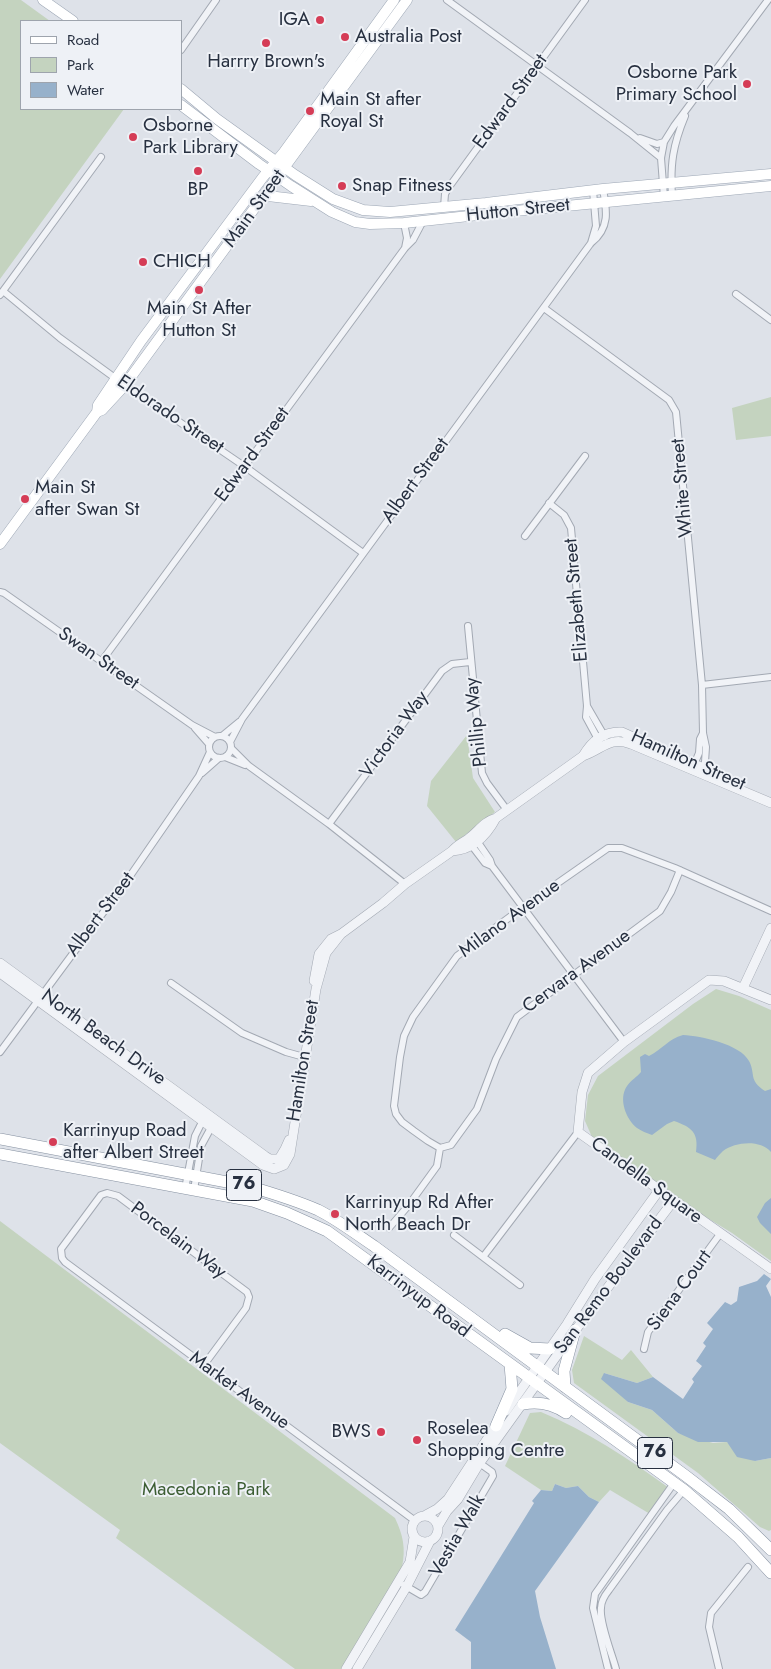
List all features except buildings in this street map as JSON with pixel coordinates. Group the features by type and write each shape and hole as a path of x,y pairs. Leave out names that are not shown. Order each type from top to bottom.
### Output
{"highway":[{"name":"Karrinyup Road","path":"0,1139 248,1186 286,1197 319,1211 342,1224 380,1251 686,1476 729,1509 771,1550"},
{"name":"Karrinyup Road","path":"0,1154 253,1202 287,1213 327,1231 684,1490 738,1537 771,1573"},
{"path":"478,1323 504,1333 530,1348 550,1349"},
{"path":"564,1387 564,1371 575,1330"},
{"path":"496,1426 512,1388 510,1364"},
{"path":"523,1404 532,1402 553,1406 575,1419 601,1430"}],"main road":[{"path":"43,0 72,20"},
{"name":"Main Street","path":"280,165 394,0"},
{"name":"Main Street","path":"0,543 97,412 98,405 115,378 169,303 273,174 407,0"},
{"name":"Hutton Street","path":"182,90 280,165 333,199 363,210 390,212 771,174"},
{"name":"Hutton Street","path":"182,106 273,174 332,212 355,222 370,224 404,223 771,186"},
{"name":"Main Street","path":"97,412 102,410 125,385 180,311 260,200 273,174"},
{"path":"260,200 268,196 314,201"},
{"path":"193,271 203,278"},
{"path":"169,303 180,311"}],"street":[{"path":"182,49 216,0"},
{"path":"447,0 630,133 660,158"},
{"name":"Edward Street","path":"444,207 445,194 449,187 585,0"},
{"path":"668,196 667,183 660,158 664,142 768,0"},
{"path":"667,183 677,135 688,108"},
{"path":"630,133 649,142 657,144 664,142"},
{"path":"2,293 101,158"},
{"name":"Albert Street","path":"591,243 600,203 598,190"},
{"name":"Albert Street","path":"231,745 242,719 591,243 598,237 603,228 606,213 600,203 598,190"},
{"name":"Edward Street","path":"101,662 405,248 413,240 423,221"},
{"path":"404,223 407,238 405,248"},
{"name":"Eldorado Street","path":"2,293 115,378 244,466 363,554"},
{"path":"736,294 771,320"},
{"name":"White Street","path":"544,308 669,400 676,412 702,684 703,733 700,738 697,768"},
{"path":"525,536 585,456"},
{"name":"Elizabeth Street","path":"549,503 564,515 571,528 587,706 586,717 602,740"},
{"name":"Swan Street","path":"0,586 2,592 192,725 219,736"},
{"name":"Phillip Way","path":"468,626 482,773 506,810"},
{"name":"Victoria Way","path":"329,824 442,671 452,664 470,662"},
{"path":"702,684 771,677"},
{"name":"Albert Street","path":"219,736 242,719"},
{"name":"Swan Street","path":"192,725 209,744"},
{"name":"Hamilton Street","path":"264,1160 274,1169 284,1165 290,1154 316,989 326,953 341,934 405,884 452,851 458,844 472,841 487,821 496,818 584,756 588,748 615,732 628,734 697,768 756,793 771,797"},
{"path":"249,766 215,757 210,752 209,744 219,736 231,745 249,766 329,824 405,884"},
{"path":"222,758 229,754 231,745"},
{"name":"Albert Street","path":"0,1052 128,879 200,776 210,752"},
{"name":"Albert Street","path":"200,776 222,758"},
{"name":"Hamilton Street","path":"756,793 771,803"},
{"path":"472,841 490,860 492,866 522,908 624,1042"},
{"name":"Milano Avenue","path":"440,1148 428,1142 396,1114 395,1096 404,1036 413,1017 453,961 522,908 608,848 622,848 680,870 771,911"},
{"name":"Cervara Avenue","path":"440,1148 451,1145 477,1109 496,1059 517,1017 660,911 671,892 680,870"},
{"path":"743,988 771,928"},
{"name":"North Beach Drive","path":"0,963 40,996 264,1160"},
{"name":"North Beach Drive","path":"0,972 40,996"},
{"name":"Candella Square","path":"771,1000 724,981 709,980 624,1042 588,1074 582,1092 578,1132 771,1269"},
{"path":"171,983 242,1033 286,1052 304,1057"},
{"path":"192,1176 195,1136 204,1117"},
{"path":"189,1189 201,1146 213,1123"},
{"path":"483,1257 578,1132"},
{"path":"389,1228 408,1206 437,1166 440,1148"},
{"name":"San Remo Boulevard","path":"541,1369 550,1349 595,1279 660,1189"},
{"name":"Porcelain Way","path":"65,1262 62,1258 61,1249 101,1195 107,1193 113,1194 125,1202 247,1292 246,1308 204,1365"},
{"name":"San Remo Boulevard","path":"541,1369 575,1330 674,1200"},
{"name":"Siena Court","path":"644,1349 648,1332 720,1234"},
{"path":"454,1235 520,1285"},
{"path":"625,1240 637,1248"},
{"name":"Market Avenue","path":"65,1262 414,1520"},
{"path":"595,1279 607,1288"},
{"path":"357,1669 402,1584 410,1562 414,1537 412,1528 414,1520 458,1500 496,1426 541,1369"},
{"path":"477,1461 523,1404 533,1381"},
{"name":"Vestia Walk","path":"402,1584 418,1594 425,1592 493,1476 492,1472 477,1461"},
{"path":"608,1669 593,1608 595,1594 674,1483"},
{"path":"616,1669 600,1609 602,1602 667,1510 684,1490"},
{"path":"346,1669 430,1541 437,1535 438,1526 450,1502"},
{"path":"426,1515 434,1518 438,1526"},
{"path":"414,1537 422,1542 430,1541"},
{"path":"719,1669 709,1627 711,1613 748,1567"}],"green space":[{"path":"0,0 21,0 49,20 20,20 20,110 123,110 0,279"},
{"path":"771,397 771,436 736,440 732,408"},
{"path":"467,735 473,778 495,812 456,842 427,806 431,781"},
{"path":"716,989 739,996 771,1010 771,1261 732,1233 686,1205 592,1137 585,1121 588,1095 598,1076 693,1004"},
{"name":"Macedonia Park","path":"0,1221 395,1518 403,1542 402,1567 342,1669 295,1669 116,1538 120,1530 0,1443"},
{"path":"584,1336 622,1360 631,1350 653,1377 637,1383 604,1373 628,1402 652,1410 678,1433 713,1443 727,1442 755,1461 771,1458 771,1530 760,1527 698,1473 574,1383 572,1370"},
{"path":"541,1412 607,1446 669,1488 650,1514 610,1490 599,1502 589,1497 578,1486 566,1488 555,1484 552,1491 541,1490 505,1466 530,1413"}],"water":[{"path":"683,1035 709,1039 737,1050 749,1061 756,1084 765,1091 771,1089 771,1152 761,1145 747,1143 728,1148 715,1160 696,1152 695,1135 689,1128 680,1123 674,1121 667,1124 652,1135 640,1130 633,1124 624,1108 623,1097 627,1086 641,1072 640,1057 645,1054 649,1056 673,1039"},
{"path":"771,1198 771,1234 757,1217 765,1203"},
{"path":"764,1274 771,1279 766,1286 771,1297 771,1458 755,1461 737,1457 727,1442 698,1442 678,1433 652,1410 628,1402 601,1379 604,1373 637,1383 653,1377 683,1399 694,1382 692,1379 702,1366 696,1361 706,1346 703,1343 713,1329 707,1323 725,1302 731,1305 737,1301 739,1287 757,1281"},
{"path":"555,1484 566,1488 578,1486 589,1497 599,1502 535,1591 540,1617 556,1669 471,1669 471,1642 455,1630 534,1503 532,1501 541,1490 552,1491"}],"place":[{"name":"IGA","path":"320,20"},
{"name":"Australia Post","path":"345,37"},
{"name":"Harrry Brown's","path":"266,43"},
{"name":"Osborne Park Primary School","path":"747,84"},
{"name":"Main St after Royal St","path":"310,111"},
{"name":"Osborne Park Library","path":"133,137"},
{"name":"BP","path":"198,171"},
{"name":"Snap Fitness","path":"342,186"},
{"name":"CHICH","path":"143,262"},
{"name":"Main St After Hutton St","path":"199,290"},
{"name":"Main St after Swan St","path":"25,499"},
{"name":"Karrinyup Road after Albert Street","path":"53,1142"},
{"name":"Karrinyup Rd After North Beach Dr","path":"335,1214"},
{"name":"BWS","path":"381,1432"},
{"name":"Roselea Shopping Centre","path":"417,1440"}]}
